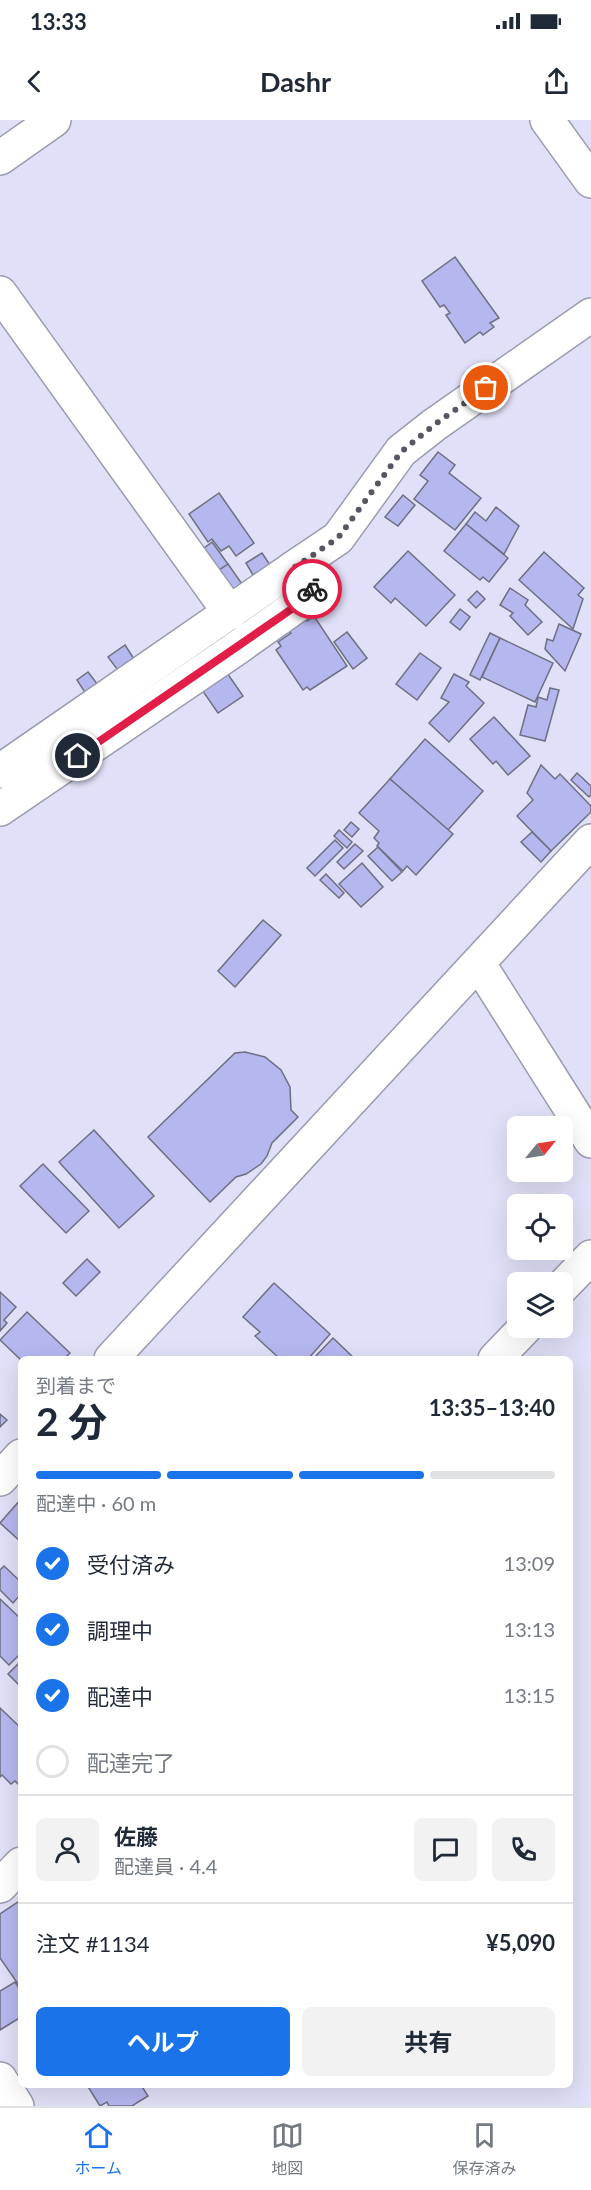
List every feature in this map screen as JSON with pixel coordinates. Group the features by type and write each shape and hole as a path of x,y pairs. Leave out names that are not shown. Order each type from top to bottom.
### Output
{"street":[{"path":"0,158 54,120"},
{"path":"547,120 591,181"},
{"path":"0,293 230,613"},
{"path":"0,771 338,538 401,452 434,425 591,315"},
{"path":"0,809 316,592 292,569"},
{"path":"114,1356 591,841"},
{"path":"478,964 591,1141"},
{"path":"573,1276 591,1257"},
{"path":"498,1356 515,1338"},
{"path":"0,1479 18,1459"},
{"path":"0,1886 18,1867"},
{"path":"0,2079 17,2106"}],"building":[{"path":"455,257 499,318 490,323 494,327 483,335 480,332 465,343 446,315 450,313 444,305 440,307 422,281"},
{"path":"438,452 455,465 449,473 481,498 455,530 414,499 428,481 420,475"},
{"path":"219,493 254,543 236,556 229,546 221,551 212,539 208,542 189,514"},
{"path":"403,495 415,505 398,526 385,517"},
{"path":"496,507 519,526 504,554 466,524 475,512 486,521"},
{"path":"466,524 508,558 489,582 483,577 480,580 444,551"},
{"path":"212,542 228,564 218,571 203,549"},
{"path":"408,551 455,595 426,626 395,598 391,603 374,587"},
{"path":"544,552 584,588 578,595 583,599 573,629 519,580"},
{"path":"262,553 270,565 253,575 246,563"},
{"path":"228,564 242,584 232,591 218,571"},
{"path":"510,588 528,600 525,605 542,622 528,635 510,616 513,613 500,605"},
{"path":"477,591 485,599 476,608 468,600"},
{"path":"460,609 470,617 460,630 450,622"},
{"path":"302,615 307,621 314,616 347,666 310,690 307,687 303,690 276,650 281,646 278,642 291,633 286,626"},
{"path":"559,624 581,634 565,671 545,649 547,639 553,641"},
{"path":"347,632 367,658 353,669 334,642"},
{"path":"490,633 500,638 480,680 470,675"},
{"path":"500,638 553,663 535,702 482,677"},
{"path":"125,645 136,662 120,673 108,657"},
{"path":"420,653 441,668 417,700 396,684"},
{"path":"225,670 243,696 218,713 200,687"},
{"path":"88,672 98,685 86,694 77,680"},
{"path":"454,674 469,682 466,686 484,703 449,742 429,723 449,702 441,698"},
{"path":"550,688 559,690 545,741 520,735 528,705 536,707 538,697 547,700"},
{"path":"494,717 530,756 508,775 496,761 493,764 470,739"},
{"path":"425,739 483,791 448,830 390,779"},
{"path":"541,765 555,779 560,774 591,806 591,812 551,851 517,816 533,800 527,793"},
{"path":"577,773 591,786 589,797 571,780"},
{"path":"390,779 453,834 416,875 407,866 403,871 377,846 379,843 374,838 379,831 359,813"},
{"path":"351,822 359,829 352,837 344,830"},
{"path":"339,830 352,842 347,848 334,836"},
{"path":"532,832 551,851 541,862 521,842"},
{"path":"335,840 343,848 315,876 307,868"},
{"path":"355,844 363,851 344,869 337,862"},
{"path":"378,847 402,872 392,881 368,856"},
{"path":"362,863 383,887 361,907 339,884"},
{"path":"326,874 344,893 339,898 320,880"},
{"path":"263,920 281,935 235,987 218,971"},
{"path":"245,1052 265,1057 281,1070 290,1087 291,1110 298,1117 272,1143 261,1164 246,1174 236,1177 210,1202 148,1137 235,1053"},
{"path":"94,1130 154,1196 119,1228 59,1162"},
{"path":"43,1164 89,1211 66,1233 20,1186"},
{"path":"87,1259 100,1272 76,1296 63,1283"},
{"path":"274,1283 330,1334 311,1356 277,1356 255,1336 260,1332 243,1317"},
{"path":"0,1292 16,1307 4,1320 7,1323 0,1331"},
{"path":"27,1312 70,1353 67,1356 18,1357 0,1340"},
{"path":"333,1338 352,1356 316,1356"},
{"path":"0,1414 7,1420 0,1427"},
{"path":"18,1502 18,1539 0,1523"},
{"path":"4,1566 18,1579 18,1597 13,1603 0,1590 0,1570"},
{"path":"0,1599 18,1616 18,1656 9,1665 0,1656"},
{"path":"18,1664 18,1684 8,1674"},
{"path":"0,1708 18,1725 18,1784 15,1781 11,1784 2,1775 0,1777"},
{"path":"18,1902 18,1984 0,1958 0,1914"},
{"path":"15,1982 18,1986 18,2019 0,2030 0,1991"},
{"path":"89,2088 143,2088 148,2096 132,2106 109,2106 107,2102 100,2106"}],"way so far":[{"path":"312,589 292,569 338,538 401,452 486,388"}],"route":[{"path":"78,756 316,592 312,589"}]}
